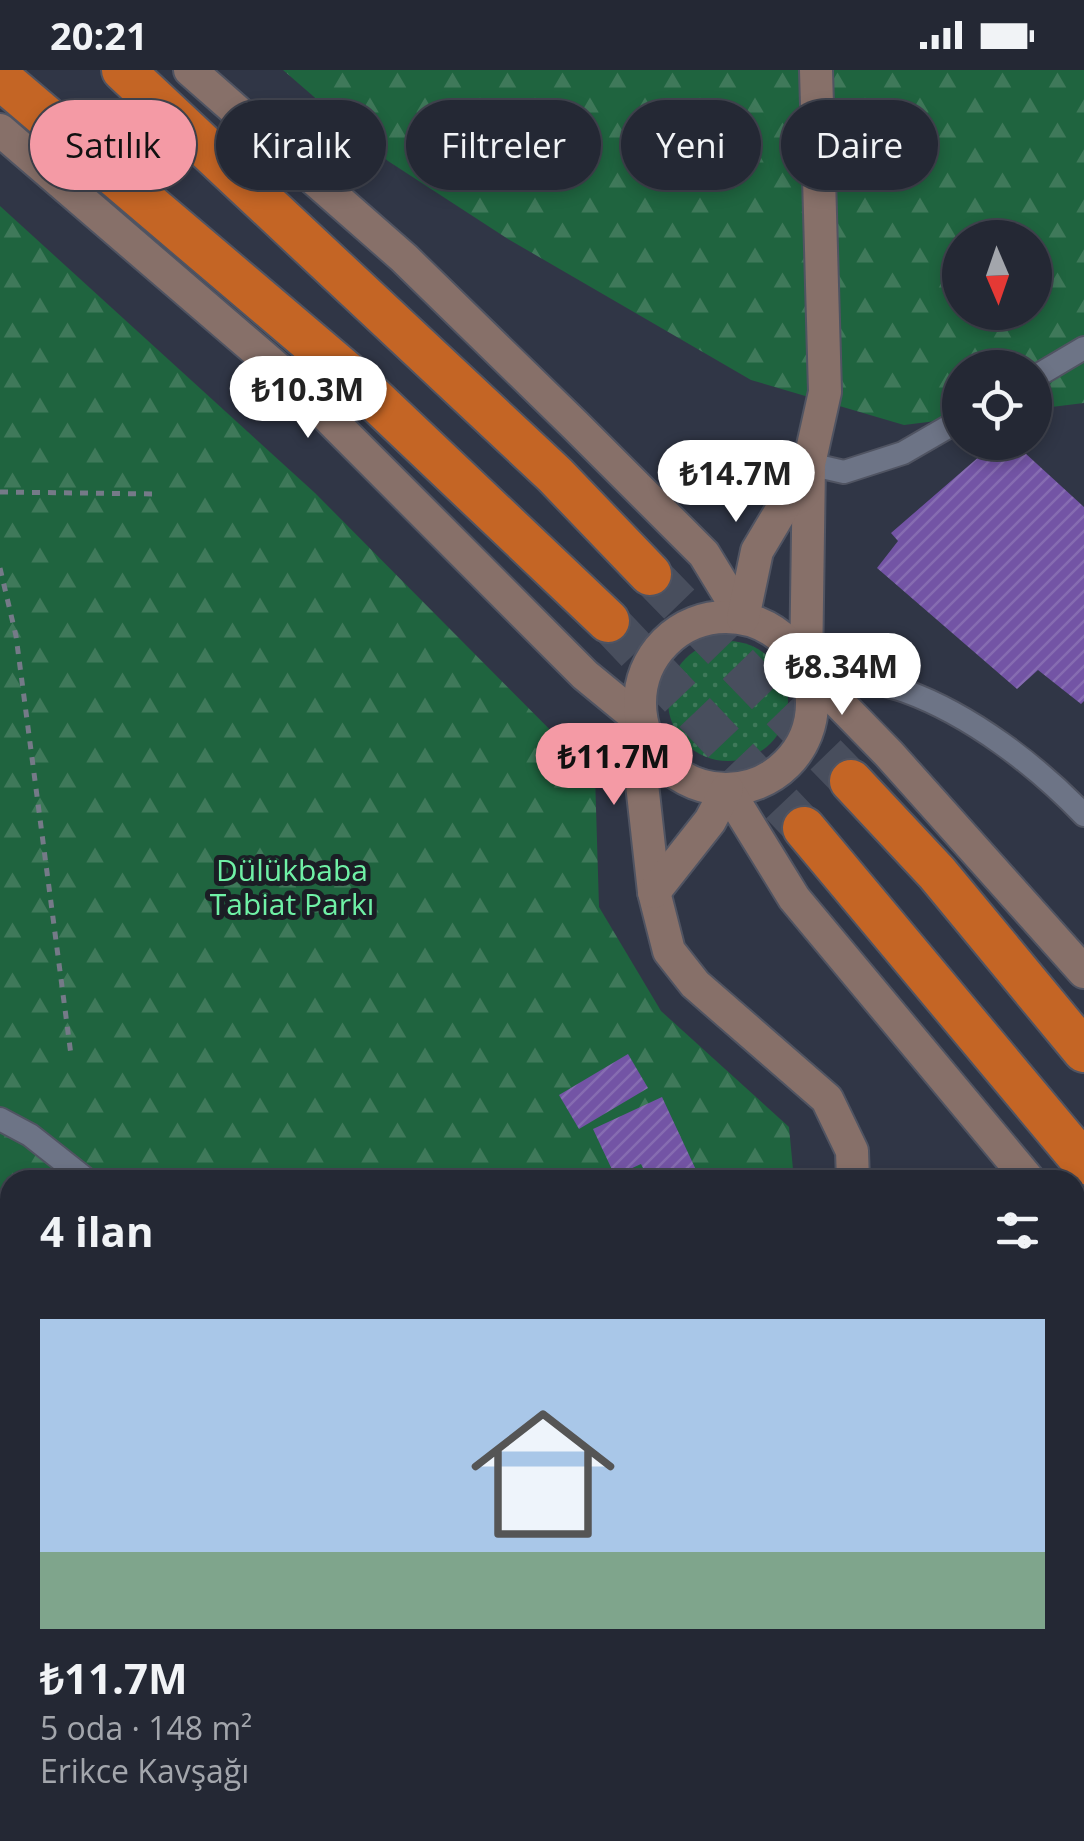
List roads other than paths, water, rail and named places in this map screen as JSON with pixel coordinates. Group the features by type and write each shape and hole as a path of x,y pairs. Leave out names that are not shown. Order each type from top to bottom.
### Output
{"highway":[{"path":"124,70 556,474 650,574"},
{"path":"0,78 348,374 608,622"},
{"path":"851,781 937,874 1084,1051"},
{"path":"804,828 1084,1163"}],"street":[{"path":"190,70 404,258 588,438 704,554 743,618"},
{"path":"0,130 294,382 586,675 641,722 652,749 672,771 698,785 727,790 756,784 782,769 800,748 810,722 812,695 806,668 809,464 825,392 816,70"},
{"path":"1052,367 1084,348"},
{"path":"809,464 844,472 903,454 942,431"},
{"path":"743,618 757,551 809,464"},
{"path":"853,1170 852,1151 827,1099 694,984 669,950 654,892 642,784 640,692 648,663 666,640 689,624 716,617 743,618 780,636 1084,972"},
{"path":"806,668 904,690 975,726 1062,793 1084,815"},
{"path":"654,892 710,821 727,790"},
{"path":"727,790 794,898 1021,1170"},
{"path":"0,1119 30,1135 74,1170"}],"tunnel":[{"path":"650,574 851,781"},
{"path":"608,621 804,828"}],"park label":[{"name":"Dülükbaba Tabiat Parkı","path":"292,888"}]}
